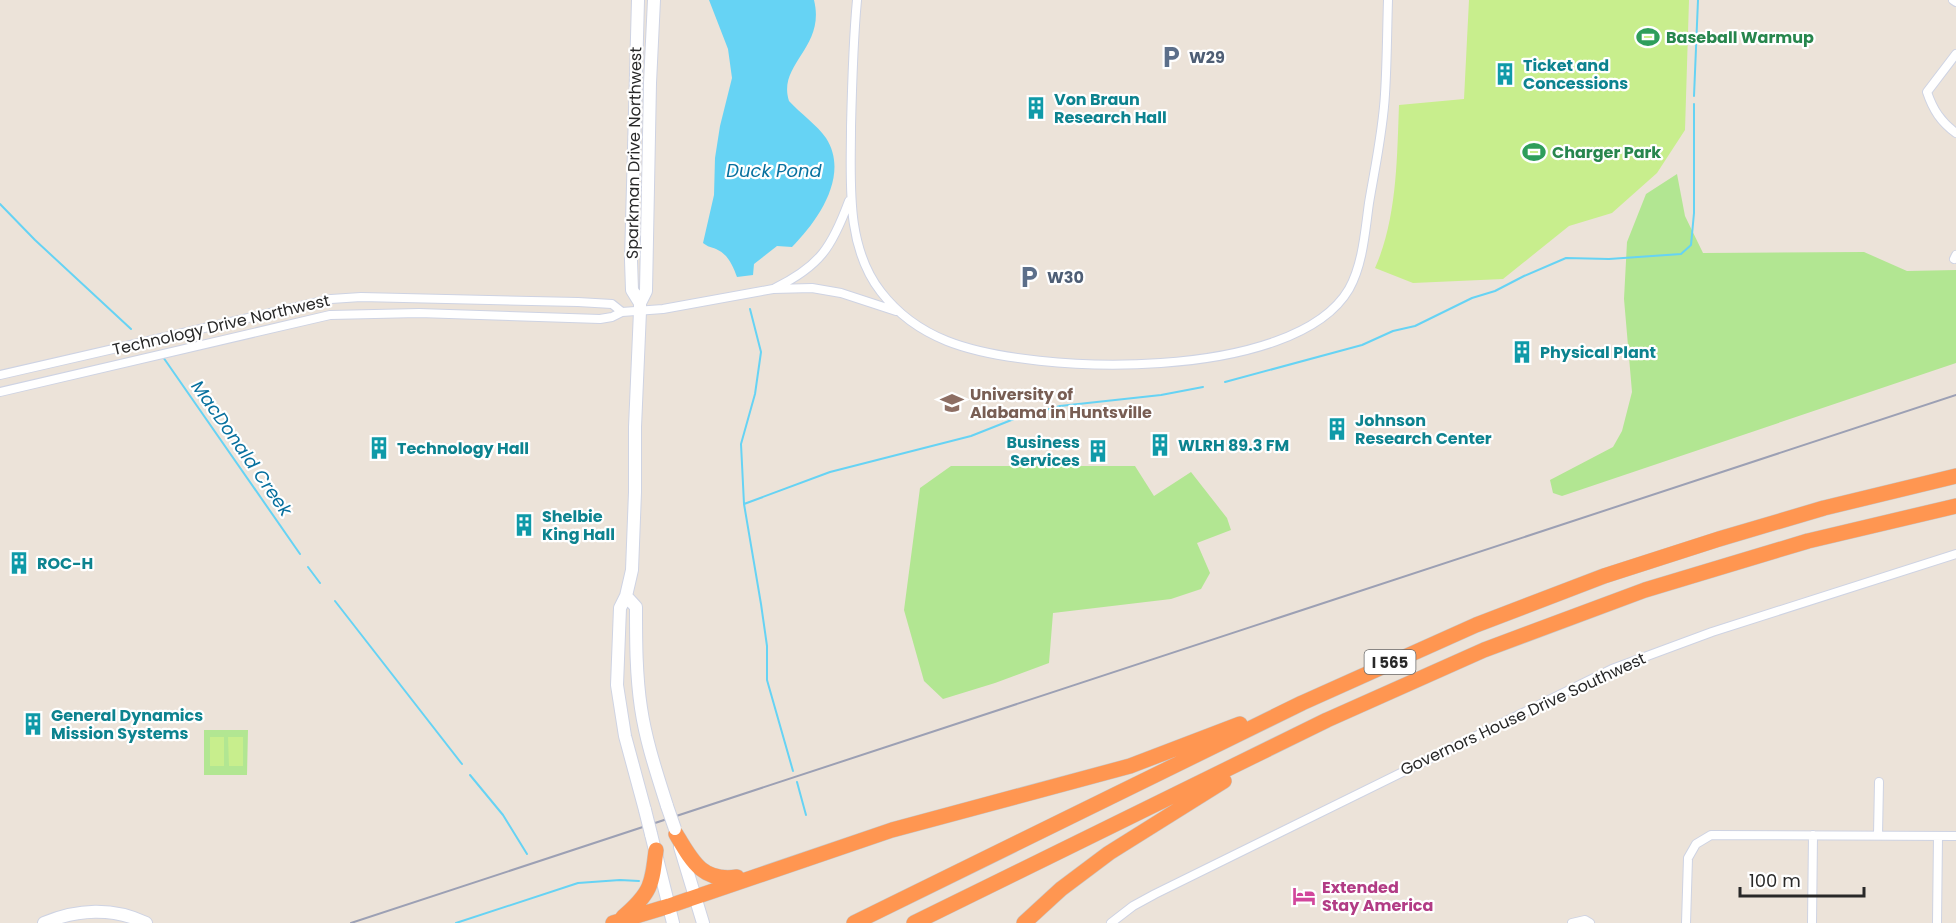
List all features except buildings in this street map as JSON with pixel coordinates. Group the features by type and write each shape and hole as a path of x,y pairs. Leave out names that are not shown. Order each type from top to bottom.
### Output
{"highway":[{"name":"I 565","path":"854,923 1302,703 1476,625 1604,576 1775,522 1956,476"},
{"name":"I 565","path":"914,923 1328,720 1484,650 1645,590 1808,541 1938,510 1956,508"},
{"path":"616,922 935,818 1130,766 1302,703"},
{"path":"1024,923 1061,889 1109,853 1191,803 1274,747"},
{"path":"675,832 691,860 697,867 709,874 733,878 761,874"},
{"path":"616,922 638,904 649,889 653,877 656,850"}],"main road":[{"name":"Sparkman Drive Northwest","path":"638,0 631,260 632,290 640,307"},
{"name":"Sparkman Drive Northwest","path":"654,0 646,291 640,307 634,427 632,570 626,596 620,608 617,686 625,736 674,923"},
{"path":"626,596 636,607 636,662 647,740 703,923"},
{"path":"44,923 66,915 98,911 120,914 146,923"}],"street":[{"path":"856,0 852,50 850,198 862,255 880,291 899,312 922,328 947,341 974,350 1066,364 1118,365 1212,357 1252,349 1288,338 1313,325 1336,307 1349,288 1363,243 1385,95 1388,0"},
{"path":"1956,54 1928,92 1933,110 1946,126 1956,133"},
{"path":"773,289 797,277 827,250 838,231 850,198"},
{"name":"Technology Drive Northwest","path":"0,392 330,315 423,314 600,319 640,307 663,309 773,289 812,288 841,293 899,312"},
{"name":"Technology Drive Northwest","path":"0,375 332,298 578,302 612,304 622,312"},
{"name":"Governors House Drive Southwest","path":"1111,923 1133,906 1155,894 1612,669 1694,638 1956,554"},
{"path":"1878,835 1879,782"},
{"path":"1686,923 1688,858 1700,840 1712,835 1956,836"},
{"path":"1812,923 1814,835"},
{"path":"1937,923 1938,836"},
{"path":"1572,923 1587,920 1590,923"}],"green space":[{"name":"Charger Park","path":"1469,0 1689,0 1685,130 1657,173 1612,213 1569,226 1503,279 1413,283 1375,268 1392,209 1399,105 1464,99"},
{"path":"1677,174 1685,216 1703,253 1864,252 1907,271 1956,270 1956,363 1562,496 1553,493 1550,480 1613,447 1622,431 1632,392 1624,299 1627,242 1646,194"},
{"path":"951,466 1135,466 1154,496 1191,472 1227,518 1231,530 1197,543 1210,573 1201,589 1171,599 1053,613 1049,663 943,699 924,681 904,610 920,488"},
{"path":"204,730 248,730 247,775 204,775"},
{"path":"210,737 224,737 224,766 210,766"},
{"path":"228,737 243,737 243,766 229,766"}],"water":[{"name":"Duck Pond","path":"709,0 814,0 816,17 813,31 795,65 787,88 789,101 826,138 832,152 833,182 821,211 802,236 792,247 777,246 754,264 753,275 737,277 724,254 703,243 714,195 715,158 720,126 732,78 728,49"}],"waterway":[{"path":"1694,96 1698,0"},
{"path":"1225,382 1362,345 1393,331 1415,326 1472,298 1495,291 1566,258 1609,259 1681,254 1691,245 1694,213 1694,104"},
{"name":"MacDonald Creek","path":"0,204 35,240 131,329"},
{"path":"750,309 761,352 755,394 741,444 744,504 767,646 767,680 793,771"},
{"name":"MacDonald Creek","path":"163,357 300,554"},
{"path":"744,504 830,472 971,436 1014,419 1060,406 1161,395 1203,387"},
{"path":"308,567 320,583"},
{"name":"MacDonald Creek","path":"335,601 462,764"},
{"name":"MacDonald Creek","path":"470,775 503,815 527,854"},
{"path":"797,782 806,815"},
{"path":"456,923 578,883 639,881"}],"railway":[{"path":"351,923 1956,395"}],"place":[{"name":"Baseball Warmup","path":"1648,37"},
{"name":"W29","path":"1171,57"},
{"name":"Ticket and Concessions","path":"1505,74"},
{"name":"Von Braun Research Hall","path":"1036,108"},
{"name":"Charger Park","path":"1534,152"},
{"name":"W30","path":"1029,277"},
{"name":"Physical Plant","path":"1522,352"},
{"name":"University of Alabama in Huntsville","path":"952,403"},
{"name":"Johnson Research Center","path":"1337,429"},
{"name":"WLRH 89.3 FM","path":"1160,445"},
{"name":"Technology Hall","path":"379,448"},
{"name":"Business Services","path":"1098,451"},
{"name":"Shelbie King Hall","path":"524,525"},
{"name":"ROC-H","path":"19,563"},
{"name":"General Dynamics Mission Systems","path":"33,724"},
{"name":"Extended Stay America","path":"1304,896"}]}
